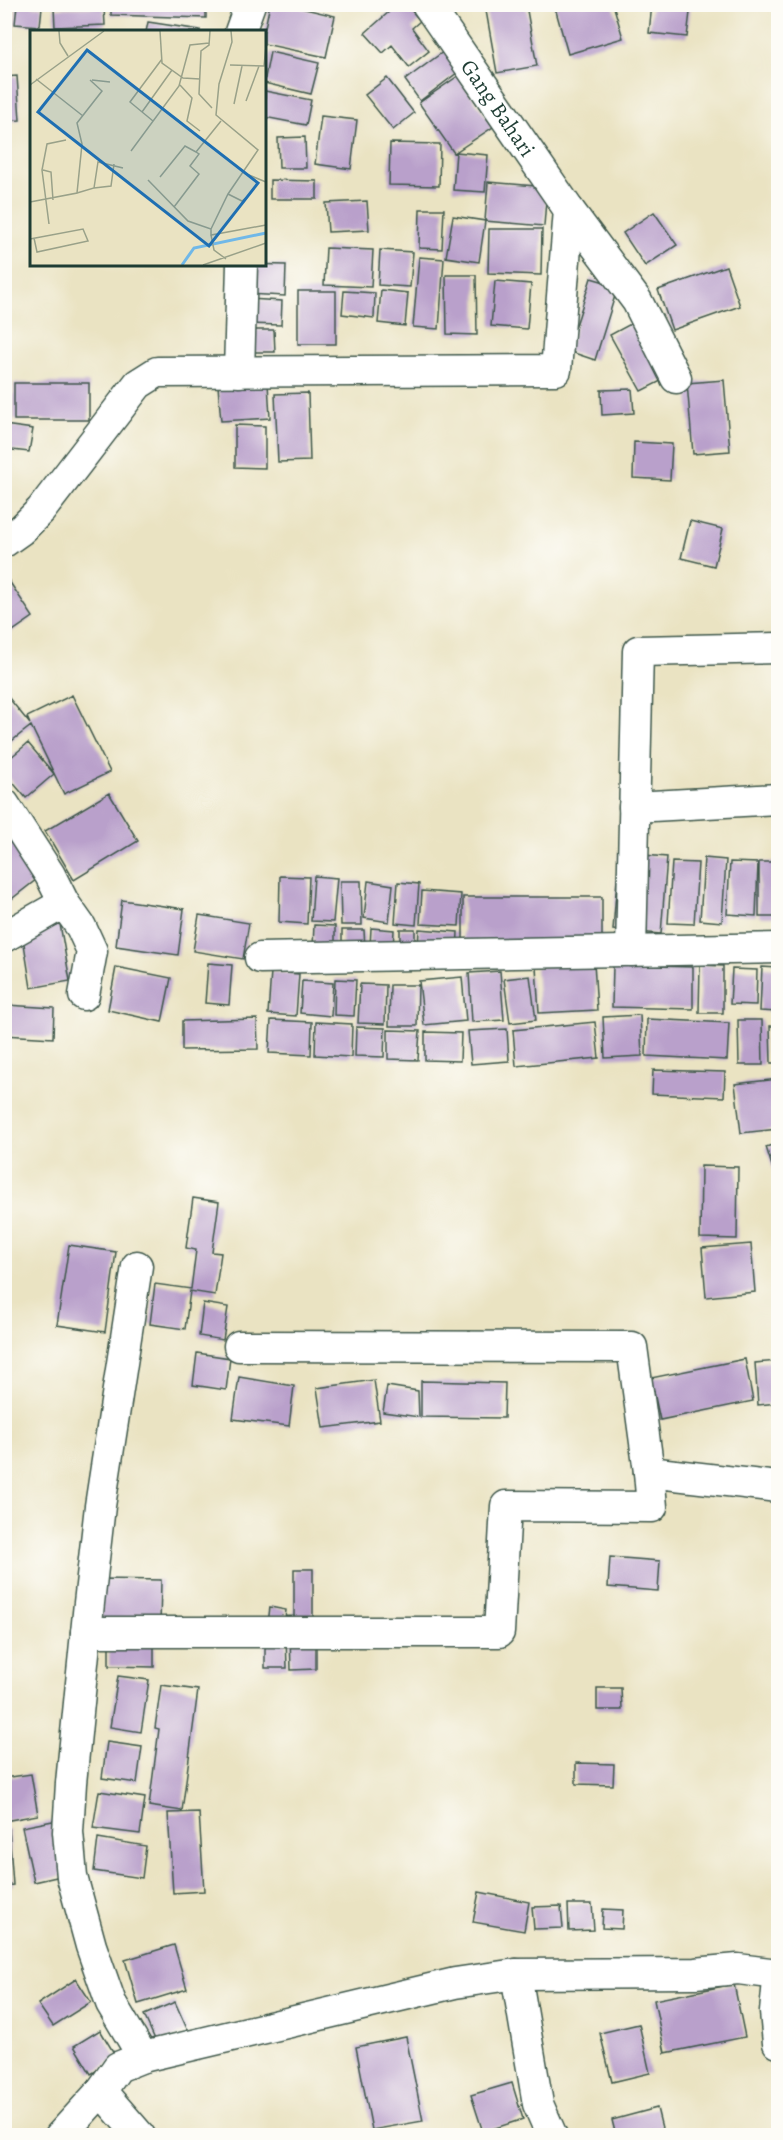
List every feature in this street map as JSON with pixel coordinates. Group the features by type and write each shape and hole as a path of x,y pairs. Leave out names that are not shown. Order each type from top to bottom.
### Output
{"street":[{"path":"241,30 250,4"},
{"name":"Gang Bahari","path":"427,4 570,210 637,301 676,378"},
{"path":"4,542 21,530 40,510 138,384 157,372 556,370 570,210"},
{"path":"239,372 242,266"},
{"path":"631,951 638,651 778,648"},
{"path":"634,807 778,800"},
{"path":"4,804 50,875 64,903 81,927 92,951 84,994"},
{"path":"4,937 64,903"},
{"path":"260,958 778,948"},
{"path":"137,1266 100,1506 71,1784 69,1832 72,1877 91,1946 111,2003 143,2056"},
{"path":"86,1632 499,1632 506,1506 652,1507 632,1347 238,1346"},
{"path":"649,1472 778,1487"},
{"path":"60,2136 101,2091 118,2067 143,2056 455,1983 516,1974 695,1973 738,1969 778,1974"},
{"path":"516,1974 538,2104 552,2136"},
{"path":"778,1982 775,2012 778,2043"},
{"path":"101,2091 140,2136"}],"building":[{"path":"111,4 206,4 206,18 111,15"},
{"path":"270,4 284,4 335,16 326,57 266,44 264,30"},
{"path":"398,4 406,4 420,21 412,28 429,51 409,67 392,45 383,53 365,33"},
{"path":"554,4 613,4 623,38 568,54"},
{"path":"652,4 691,4 687,37 649,33"},
{"path":"17,5 42,7 40,26 15,24"},
{"path":"485,5 526,5 537,66 497,73"},
{"path":"104,7 105,25 55,27 54,8"},
{"path":"148,22 200,30 146,30"},
{"path":"447,49 462,69 420,101 405,80"},
{"path":"270,52 319,63 311,94 266,83"},
{"path":"17,76 20,120 4,121 4,77"},
{"path":"458,76 493,127 454,153 419,103"},
{"path":"387,78 414,113 393,130 365,95"},
{"path":"266,91 311,100 306,125 266,117"},
{"path":"321,116 357,120 351,169 315,164"},
{"path":"305,137 306,168 279,168 278,138"},
{"path":"390,143 440,144 439,186 389,185"},
{"path":"456,152 488,155 485,192 453,190"},
{"path":"270,180 317,181 317,199 270,199"},
{"path":"488,182 547,187 544,226 485,221"},
{"path":"367,201 369,230 328,232 326,203"},
{"path":"420,209 444,209 442,249 419,248"},
{"path":"654,212 677,245 645,266 623,233"},
{"path":"453,216 485,221 479,262 446,257"},
{"path":"489,229 542,229 541,275 488,273"},
{"path":"326,248 373,250 371,287 324,285"},
{"path":"380,250 413,252 410,287 378,285"},
{"path":"419,257 444,259 439,329 413,327"},
{"path":"286,265 285,296 245,294 246,266"},
{"path":"726,266 740,306 672,330 658,290"},
{"path":"446,275 476,275 477,335 447,334"},
{"path":"591,278 618,286 595,360 568,351"},
{"path":"495,281 531,284 527,329 491,326"},
{"path":"381,290 408,293 405,326 378,323"},
{"path":"298,291 336,291 336,344 298,344"},
{"path":"344,291 375,293 374,318 342,314"},
{"path":"249,299 282,301 281,325 247,324"},
{"path":"638,320 669,377 641,391 610,335"},
{"path":"251,330 274,330 275,352 252,352"},
{"path":"724,380 730,451 693,454 687,383"},
{"path":"14,383 89,383 89,420 14,420"},
{"path":"268,383 270,418 221,421 218,386"},
{"path":"632,389 634,413 602,415 601,390"},
{"path":"308,393 310,461 278,462 275,394"},
{"path":"4,425 33,429 29,452 4,449"},
{"path":"235,425 265,426 265,468 235,467"},
{"path":"634,442 672,444 670,480 633,478"},
{"path":"690,521 723,529 714,566 681,558"},
{"path":"9,581 33,617 4,637 4,584"},
{"path":"4,692 30,724 27,717 72,695 110,772 64,794 31,726 4,747"},
{"path":"28,743 54,774 26,798 4,772 4,763"},
{"path":"109,793 138,841 74,880 45,831"},
{"path":"14,839 42,875 4,905 4,847"},
{"path":"619,853 667,857 661,934 613,930"},
{"path":"704,858 726,860 722,922 700,920"},
{"path":"672,862 698,863 694,924 668,923"},
{"path":"730,862 758,863 756,916 727,914"},
{"path":"759,862 778,862 778,917 759,917"},
{"path":"280,876 309,877 307,924 279,922"},
{"path":"314,876 337,878 333,922 311,921"},
{"path":"340,881 361,881 362,925 341,925"},
{"path":"368,881 393,885 389,922 364,918"},
{"path":"398,882 419,884 416,925 395,923"},
{"path":"422,891 461,894 459,926 420,924"},
{"path":"463,897 602,897 602,946 463,946"},
{"path":"122,900 184,909 178,955 116,946"},
{"path":"199,915 249,923 243,959 193,951"},
{"path":"60,924 70,981 31,988 22,931"},
{"path":"314,925 335,926 335,948 313,947"},
{"path":"371,928 394,930 393,948 370,946"},
{"path":"400,929 415,929 415,948 400,948"},
{"path":"419,929 458,932 457,951 418,948"},
{"path":"342,930 364,930 365,949 342,949"},
{"path":"208,963 232,965 229,1005 205,1003"},
{"path":"594,963 597,1010 539,1013 536,967"},
{"path":"613,965 693,967 693,1009 612,1007"},
{"path":"700,965 723,966 723,1013 699,1013"},
{"path":"116,967 171,978 162,1022 108,1010"},
{"path":"762,967 778,968 778,1012 760,1011"},
{"path":"732,969 757,970 756,1005 730,1004"},
{"path":"500,971 504,1020 472,1022 469,973"},
{"path":"271,972 299,974 296,1016 268,1014"},
{"path":"530,976 536,1020 510,1023 504,979"},
{"path":"462,977 466,1021 424,1025 419,981"},
{"path":"335,979 356,980 354,1016 334,1015"},
{"path":"302,981 333,983 331,1016 300,1013"},
{"path":"360,984 386,985 385,1024 358,1023"},
{"path":"390,985 418,985 417,1026 389,1026"},
{"path":"6,1005 54,1008 53,1038 4,1035"},
{"path":"640,1015 642,1056 605,1058 603,1017"},
{"path":"257,1019 258,1049 182,1050 182,1021"},
{"path":"647,1019 729,1023 727,1060 646,1056"},
{"path":"271,1020 312,1022 311,1055 269,1053"},
{"path":"738,1020 762,1020 763,1065 739,1065"},
{"path":"316,1022 352,1024 351,1057 315,1055"},
{"path":"595,1022 599,1058 516,1066 513,1030"},
{"path":"770,1026 778,1026 778,1063 771,1063"},
{"path":"356,1027 385,1028 384,1057 355,1056"},
{"path":"507,1029 509,1061 471,1064 468,1031"},
{"path":"388,1030 420,1031 418,1060 388,1059"},
{"path":"425,1032 461,1033 460,1061 425,1060"},
{"path":"653,1070 725,1072 724,1097 652,1094"},
{"path":"778,1079 778,1129 741,1133 735,1084"},
{"path":"778,1143 778,1185 766,1147"},
{"path":"701,1166 738,1167 737,1239 700,1238"},
{"path":"193,1198 219,1202 212,1252 221,1253 215,1295 190,1291 185,1329 150,1324 155,1284 191,1289 196,1250 186,1248"},
{"path":"751,1244 755,1292 706,1297 702,1248"},
{"path":"69,1245 116,1252 105,1332 57,1325"},
{"path":"203,1303 228,1307 223,1340 199,1336"},
{"path":"197,1353 230,1358 226,1390 193,1385"},
{"path":"745,1359 753,1401 660,1420 651,1378"},
{"path":"778,1361 778,1403 758,1405 755,1363"},
{"path":"239,1377 294,1386 289,1426 233,1419"},
{"path":"374,1380 380,1421 323,1428 317,1388"},
{"path":"421,1381 505,1383 504,1418 421,1417"},
{"path":"387,1386 418,1391 419,1417 383,1412"},
{"path":"610,1557 660,1561 658,1591 608,1587"},
{"path":"294,1569 313,1569 313,1624 294,1624"},
{"path":"102,1579 161,1580 160,1627 101,1626"},
{"path":"270,1607 286,1610 284,1627 268,1624"},
{"path":"109,1636 154,1636 154,1667 109,1666"},
{"path":"286,1636 287,1668 265,1668 265,1637"},
{"path":"290,1636 316,1636 316,1669 291,1670"},
{"path":"118,1676 149,1680 141,1732 110,1727"},
{"path":"161,1685 198,1690 182,1811 149,1806 159,1729 155,1728"},
{"path":"597,1688 621,1688 622,1710 597,1710"},
{"path":"107,1742 142,1747 137,1783 102,1778"},
{"path":"576,1763 614,1764 613,1785 576,1784"},
{"path":"31,1774 38,1815 4,1821 4,1778"},
{"path":"99,1791 145,1798 140,1834 93,1828"},
{"path":"199,1812 204,1891 173,1893 168,1813"},
{"path":"58,1820 70,1874 34,1882 22,1827"},
{"path":"4,1829 9,1829 13,1885 4,1886"},
{"path":"98,1838 146,1846 142,1878 94,1871"},
{"path":"479,1892 529,1902 524,1931 473,1922"},
{"path":"568,1904 592,1904 594,1930 569,1931"},
{"path":"561,1906 563,1928 534,1929 532,1907"},
{"path":"603,1909 623,1910 622,1929 602,1928"},
{"path":"174,1945 187,1989 138,2004 125,1960"},
{"path":"76,1979 91,2002 53,2026 38,2004"},
{"path":"734,1984 745,2037 665,2053 654,2000"},
{"path":"175,2002 188,2031 157,2044 144,2015"},
{"path":"639,2024 650,2073 612,2082 600,2033"},
{"path":"100,2030 117,2058 91,2074 74,2046"},
{"path":"406,2037 423,2121 372,2130 356,2047"},
{"path":"512,2083 523,2119 483,2132 471,2095"},
{"path":"657,2108 664,2136 616,2136 612,2120"}]}
